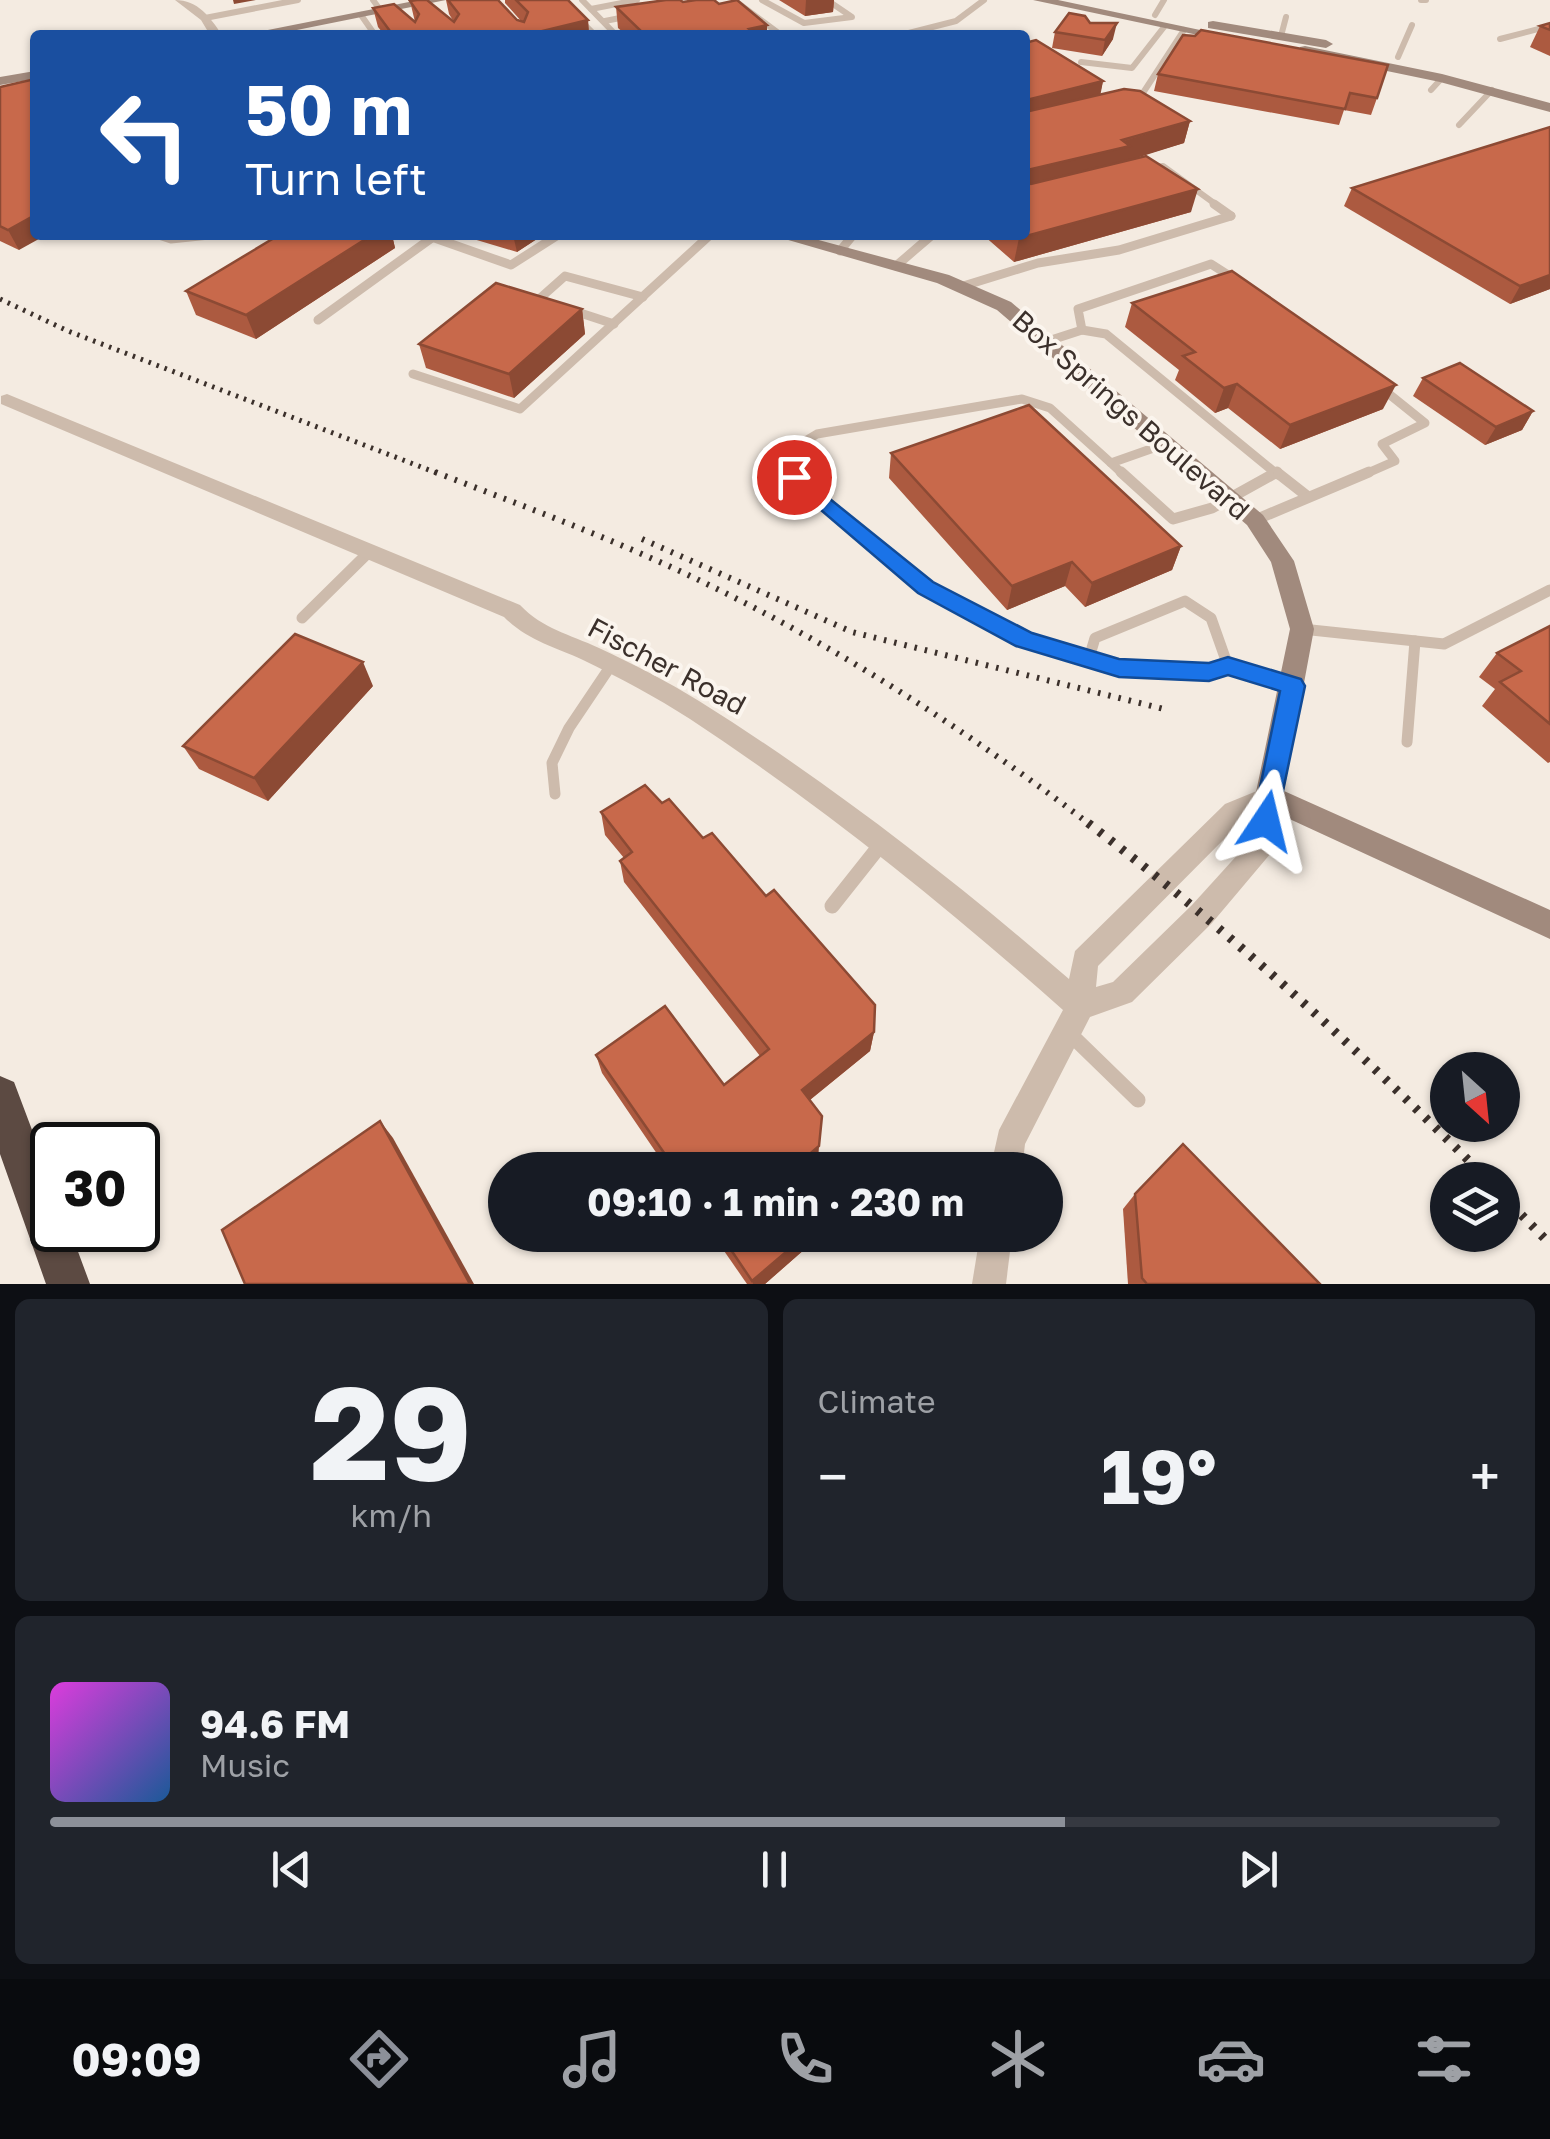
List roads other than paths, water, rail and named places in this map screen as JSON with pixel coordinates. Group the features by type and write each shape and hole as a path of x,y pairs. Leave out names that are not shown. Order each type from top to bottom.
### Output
{"highway":[{"path":"0,1096 68,1284"}],"main road":[{"path":"1040,0 1442,78 1550,108"},
{"path":"278,30 435,3"},
{"path":"1081,5 1101,17 1225,26 1398,57 1550,96"},
{"path":"0,81 30,75"},
{"name":"Box Springs Boulevard","path":"846,243 1004,306 1255,520 1282,561 1302,629 1269,796"},
{"path":"1269,796 1550,925"}],"street":[{"path":"182,0 205,18 213,30"},
{"name":"Fischer Road","path":"7,400 512,612 534,637 585,650 682,702 770,758 954,894 1074,1019"},
{"path":"1074,1019 1122,992 1202,914 1262,845 1269,796"},
{"path":"1009,1152 1010,1142 1074,1019 1085,960 1234,812 1269,796"},
{"path":"989,1284 994,1252"}],"lane":[{"path":"205,18 298,0"},
{"path":"560,0 590,30"},
{"path":"582,0 612,30"},
{"path":"592,9 637,0"},
{"path":"734,0 774,30"},
{"path":"762,0 810,27 852,17 827,0"},
{"path":"922,30 956,22 984,0"},
{"path":"1069,0 1081,5"},
{"path":"1081,62 1132,68 1160,21 1164,0"},
{"path":"605,21 640,14"},
{"path":"361,15 372,30"},
{"path":"1281,36 1286,17"},
{"path":"1398,57 1412,25"},
{"path":"1500,39 1550,26"},
{"path":"1139,99 1184,30"},
{"path":"1431,90 1442,78"},
{"path":"1459,124 1492,90"},
{"path":"960,287 1038,264 1120,250 1231,216 1163,166 1144,170"},
{"path":"318,320 425,240"},
{"path":"442,240 511,264 522,262 551,240"},
{"path":"413,374 520,409 705,240"},
{"path":"896,266 926,240"},
{"path":"1082,330 1078,309 1211,264 1250,289"},
{"path":"614,324 538,300 565,276 643,297"},
{"path":"1046,342 1082,330 1106,334 1307,496"},
{"path":"1255,520 1395,461 1382,444 1426,423 1366,376"},
{"path":"1279,474 1226,496 1210,511 1173,520 1050,408 1022,399 817,434 785,453 794,477 925,588 1024,640 1119,668 1209,672 1228,666 1293,686"},
{"path":"1110,463 1165,444"},
{"path":"302,618 369,552"},
{"path":"1302,629 1444,644 1550,590"},
{"path":"1089,658 1096,638 1185,600 1203,608 1220,626 1228,666"},
{"path":"1407,742 1415,640"},
{"path":"556,794 552,763 569,728 612,664"},
{"path":"832,906 884,840"},
{"path":"1074,1019 1138,1100"}],"railway":[{"path":"0,299 68,331 442,475"},
{"path":"435,472 643,555 761,611 907,696 1089,824"},
{"path":"642,539 852,632 1168,710"},
{"path":"1089,824 1294,995 1470,1162"},
{"path":"1520,1213 1550,1244"}]}
